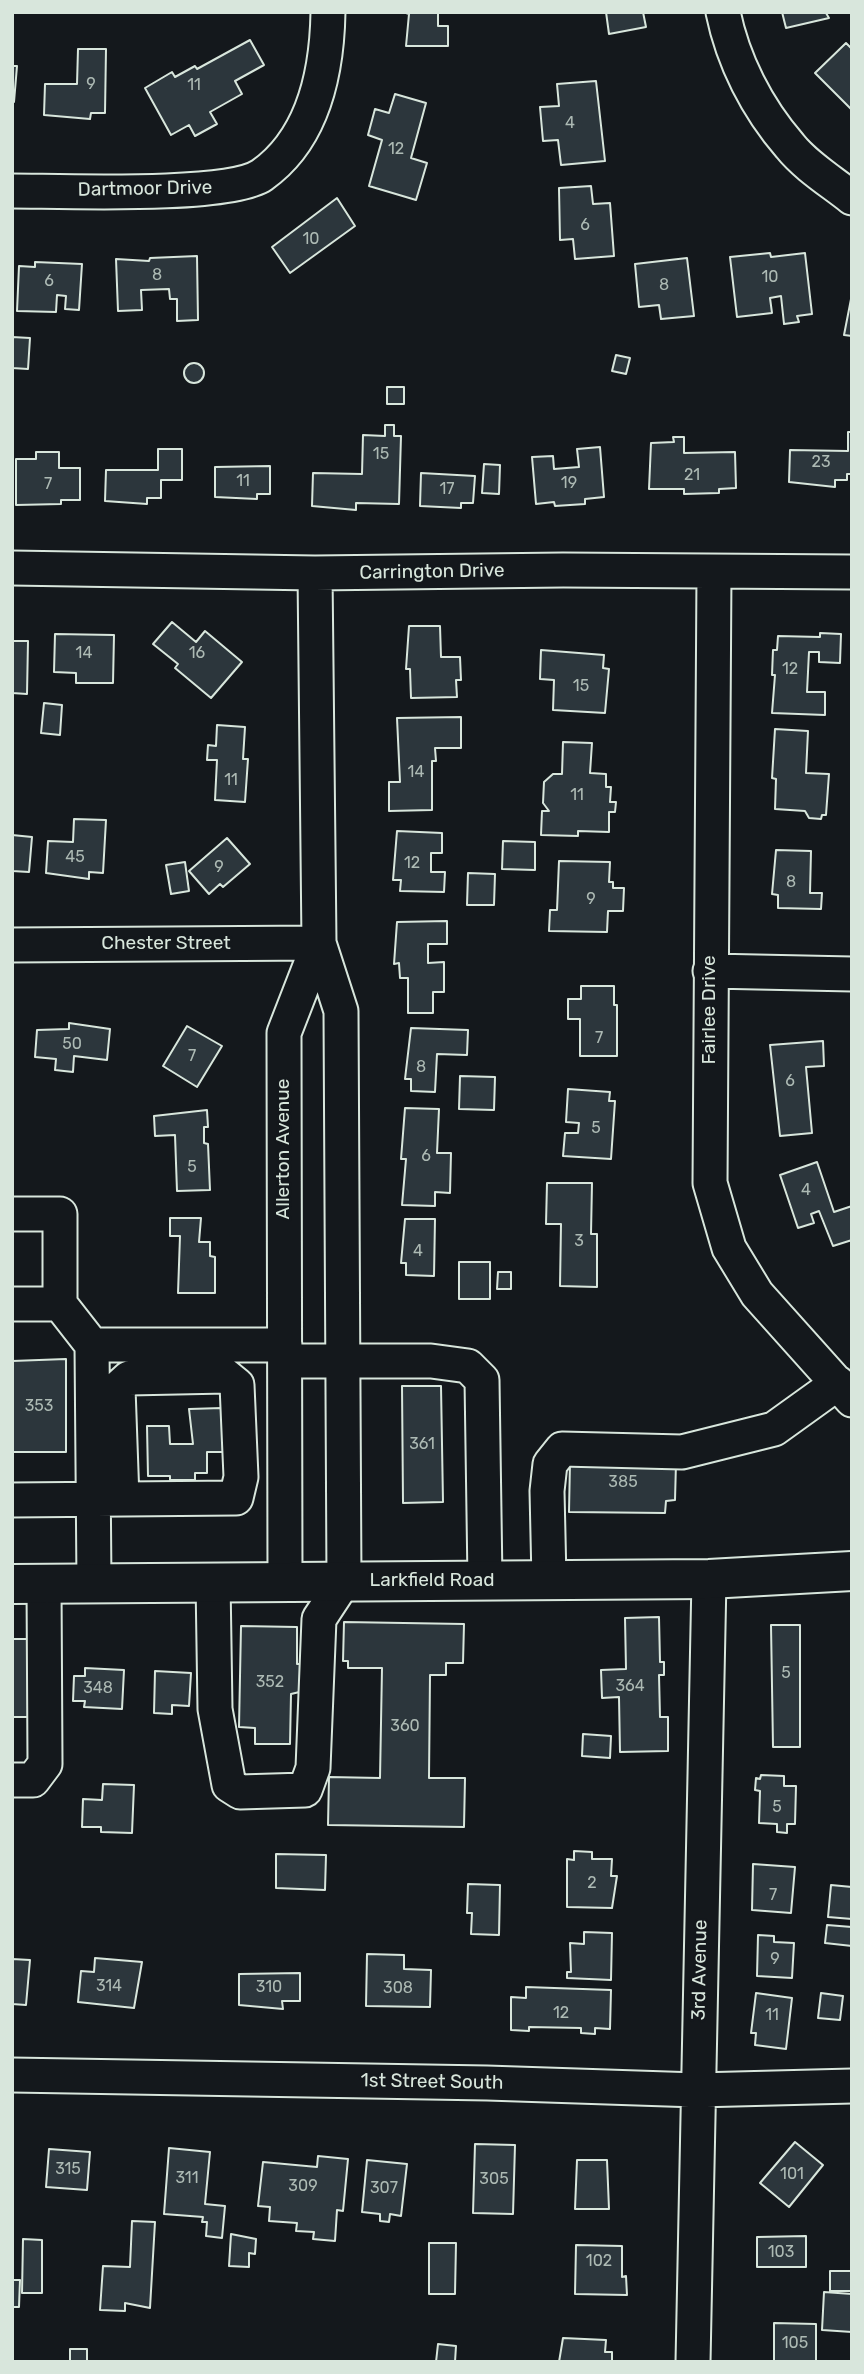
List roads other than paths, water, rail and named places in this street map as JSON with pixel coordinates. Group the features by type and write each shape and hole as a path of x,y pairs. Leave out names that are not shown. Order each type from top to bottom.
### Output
{"main road":[{"name":"Larkfield Road","path":"28,1584 709,1579 852,1571"}],"street":[{"name":"Dartmoor Drive","path":"12,191 221,188 261,176 293,143 317,99 328,49 328,12"},
{"path":"723,12 727,31 750,90 791,148 852,198"},
{"name":"Carrington Drive","path":"12,568 315,573 563,570 852,572"},
{"name":"Allerton Avenue","path":"315,573 319,943 341,1011 344,1581"},
{"name":"Fairlee Drive","path":"714,573 710,1183 729,1248 757,1294 845,1391"},
{"name":"Allerton Avenue","path":"285,1581 284,1033 319,943"},
{"name":"Chester Street","path":"12,945 319,943"},
{"path":"710,971 852,974"},
{"path":"12,1214 60,1214 60,1304 92,1345 108,1499"},
{"path":"12,1304 60,1304"},
{"path":"92,1345 286,1353 344,1360 431,1361 468,1366 482,1380 485,1580"},
{"path":"12,1500 108,1499 236,1498 241,1476 237,1385 226,1376 129,1378 118,1388 108,1499 94,1583"},
{"path":"550,1580 547,1491 550,1464 562,1449 682,1452 774,1429 845,1391"},
{"name":"3rd Avenue","path":"693,2362 709,1579"},
{"path":"213,1581 215,1709 229,1785 240,1792 305,1790 313,1768 320,1619 344,1581"},
{"path":"12,1780 33,1780 45,1764 28,1584"},
{"name":"1st Street South","path":"12,2075 487,2083 697,2090 852,2086"}]}
